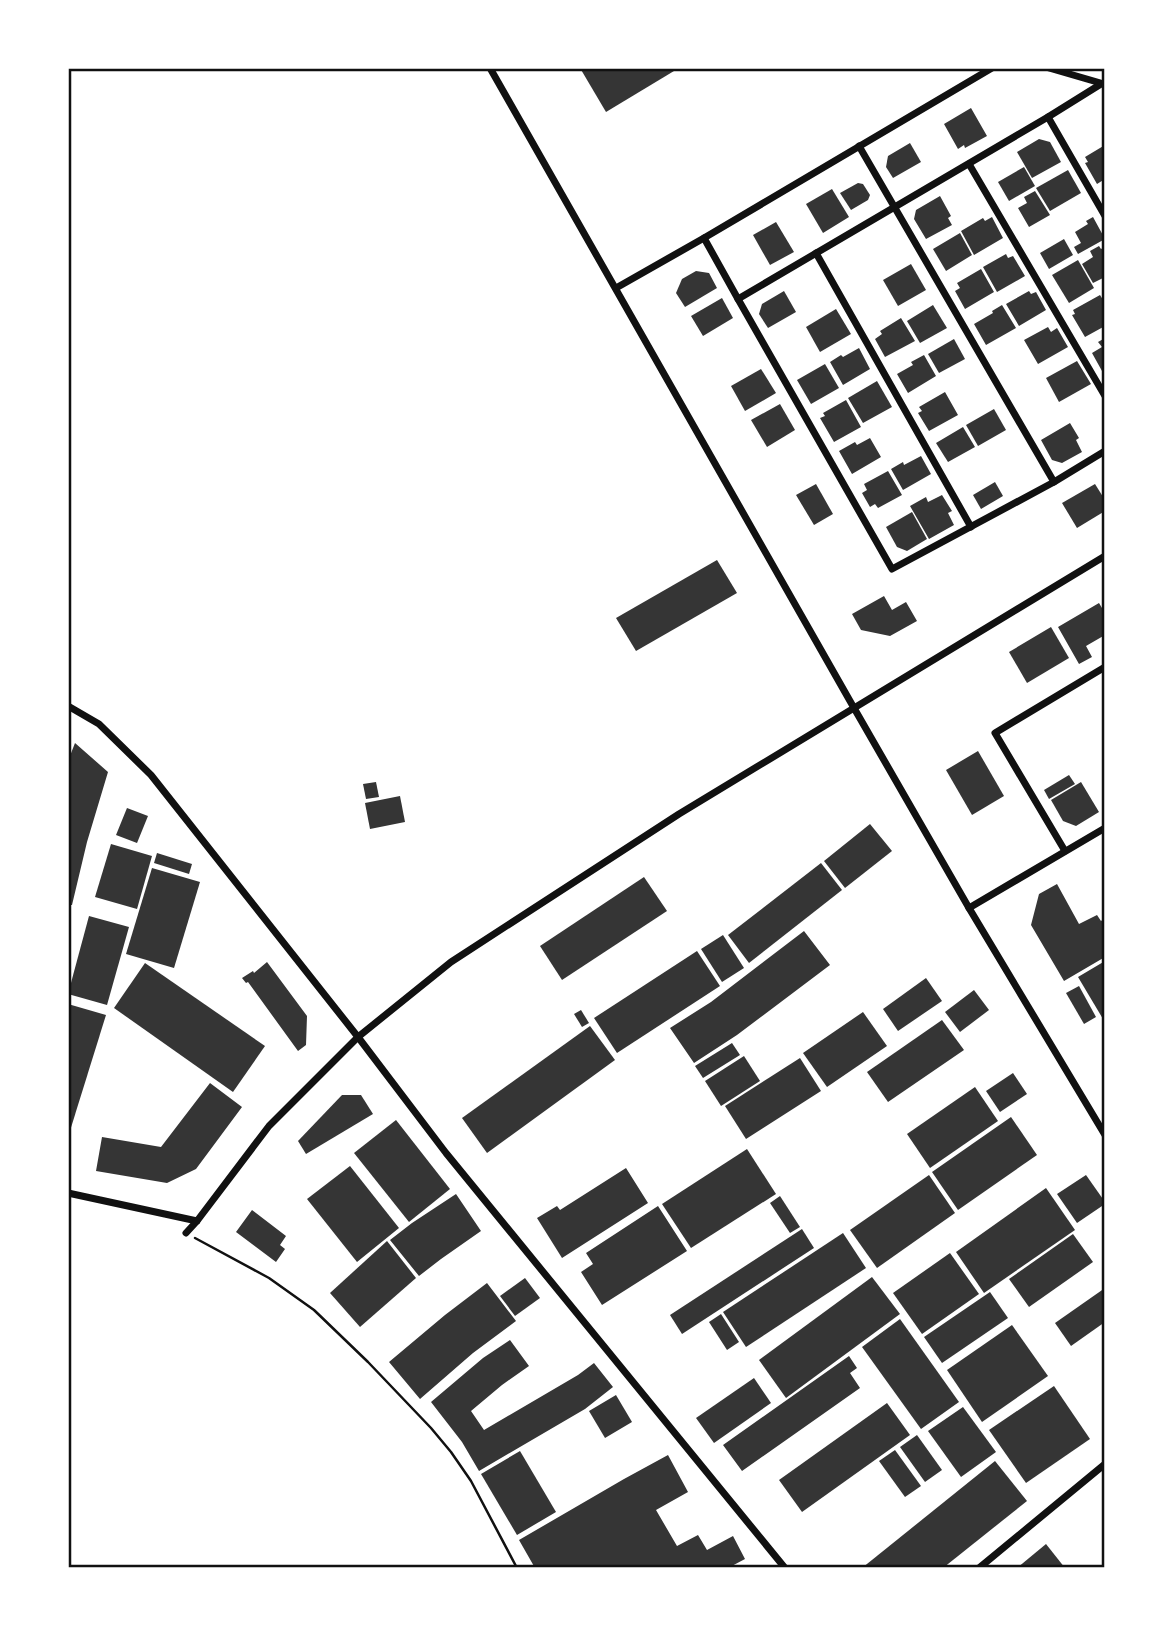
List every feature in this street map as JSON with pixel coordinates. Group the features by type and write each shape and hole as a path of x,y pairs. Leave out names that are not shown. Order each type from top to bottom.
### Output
{"street":[{"path":"490,68 853,708 1105,1135"},
{"path":"616,288 704,239 992,68"},
{"path":"1049,68 1103,84"},
{"path":"738,299 1103,84"},
{"path":"1048,117 1105,216"},
{"path":"859,146 1054,482"},
{"path":"968,164 1105,397"},
{"path":"704,239 892,569 1054,482 1105,451"},
{"path":"816,253 971,527"},
{"path":"186,1233 269,1126 358,1037 452,962 679,814 1105,556"},
{"path":"1065,851 995,733 1105,667"},
{"path":"68,706 99,724 151,775 446,1153 785,1568"},
{"path":"969,908 1105,828"},
{"path":"68,1193 197,1221"},
{"path":"979,1568 1105,1464"}],"path":[{"path":"186,1233 270,1278 314,1310 368,1362 451,1452 471,1481 517,1568"}],"building":[{"path":"580,68 679,68 606,112"},
{"path":"971,108 987,136 958,149 944,124"},
{"path":"1039,139 1050,142 1061,162 1032,178 1017,152"},
{"path":"910,143 921,162 893,178 886,167 888,156"},
{"path":"1105,145 1105,179 1097,184 1085,163 1088,162 1085,157"},
{"path":"1024,167 1035,186 1009,201 998,182"},
{"path":"1068,170 1081,193 1050,211 1036,188"},
{"path":"858,183 863,184 870,195 868,200 851,210 840,193"},
{"path":"832,189 849,217 823,233 806,204"},
{"path":"1035,191 1050,215 1029,227 1018,208 1027,203 1024,197"},
{"path":"940,196 951,216 948,218 952,225 926,239 914,219 916,210"},
{"path":"992,217 1003,238 974,255 961,231 983,218 985,221"},
{"path":"1093,217 1105,239 1078,254 1074,247 1081,243 1075,232 1088,224 1086,221"},
{"path":"776,222 794,252 770,265 753,235"},
{"path":"960,233 972,255 946,271 933,249"},
{"path":"1064,239 1073,255 1049,269 1040,253"},
{"path":"1099,246 1101,249 1105,247 1105,277 1093,283 1082,264 1093,257 1090,251"},
{"path":"1006,254 1008,258 1013,256 1025,276 997,292 983,267"},
{"path":"1078,260 1094,288 1069,303 1052,275"},
{"path":"911,264 926,290 898,306 883,280"},
{"path":"981,269 994,292 965,309 955,291 960,288 957,283"},
{"path":"696,271 709,273 717,288 685,307 676,293 682,279"},
{"path":"784,291 796,312 768,328 759,314 762,304"},
{"path":"1029,291 1031,294 1036,292 1046,310 1019,326 1006,304"},
{"path":"1100,295 1105,303 1105,326 1085,337 1072,315 1075,314 1073,310"},
{"path":"722,298 733,318 703,336 691,316"},
{"path":"933,305 947,328 920,343 907,321"},
{"path":"1002,305 1016,328 986,345 974,324"},
{"path":"836,309 851,334 820,352 806,327"},
{"path":"901,318 915,341 885,357 875,339 882,334 880,331"},
{"path":"1048,327 1051,332 1057,328 1068,347 1038,364 1024,340"},
{"path":"1105,338 1105,370 1102,371 1092,353 1102,347 1098,342"},
{"path":"954,339 965,359 939,373 928,354"},
{"path":"859,348 870,369 843,385 830,362"},
{"path":"924,355 936,376 908,393 897,374"},
{"path":"1077,361 1091,384 1059,402 1046,378"},
{"path":"825,364 839,388 811,404 797,380"},
{"path":"761,369 776,393 745,411 731,386"},
{"path":"877,381 892,407 863,423 848,398"},
{"path":"945,392 958,415 929,431 918,413 922,411 919,407"},
{"path":"846,400 861,427 834,442 820,418 825,416 823,413"},
{"path":"780,404 795,430 767,447 751,420"},
{"path":"994,409 1006,430 978,446 966,425"},
{"path":"1070,423 1079,438 1076,440 1082,452 1062,463 1052,460 1041,440"},
{"path":"963,427 975,447 948,462 936,443"},
{"path":"870,438 881,457 852,474 839,451 855,442 857,445"},
{"path":"921,456 931,474 903,490 891,469"},
{"path":"888,471 902,495 878,508 875,504 870,507 862,493 867,490 864,484"},
{"path":"995,482 1003,496 981,509 973,495"},
{"path":"816,484 833,514 814,525 796,495"},
{"path":"1095,484 1105,500 1105,511 1077,528 1062,503"},
{"path":"942,495 952,511 948,513 954,525 929,539 910,506 926,497 928,502"},
{"path":"912,512 927,539 907,551 897,547 886,527"},
{"path":"717,560 737,593 636,651 616,618"},
{"path":"884,596 892,610 906,602 917,621 890,636 861,630 852,614"},
{"path":"1099,603 1105,613 1105,635 1086,646 1092,657 1079,664 1058,627"},
{"path":"1051,627 1069,658 1027,683 1009,652"},
{"path":"75,743 108,772 72,905 68,905 68,761"},
{"path":"978,751 1004,796 972,815 946,770"},
{"path":"1069,775 1075,784 1049,799 1044,790"},
{"path":"376,782 379,797 366,799 363,784"},
{"path":"1081,782 1099,812 1076,826 1063,821 1051,800"},
{"path":"400,796 405,822 370,829 365,803"},
{"path":"127,808 148,816 137,843 116,835"},
{"path":"870,824 892,851 845,888 824,861"},
{"path":"111,844 152,856 137,909 95,897"},
{"path":"157,853 192,864 189,874 154,863"},
{"path":"821,863 842,890 749,963 728,935"},
{"path":"152,868 200,882 174,968 126,954"},
{"path":"644,877 667,911 562,980 540,946"},
{"path":"1057,884 1079,924 1097,915 1101,921 1105,918 1105,957 1064,981 1031,925 1039,894"},
{"path":"89,916 129,927 107,1005 68,994"},
{"path":"804,931 830,965 737,1035 694,1063 670,1028 711,1002"},
{"path":"723,935 744,968 722,982 701,949"},
{"path":"697,951 720,986 617,1053 594,1018"},
{"path":"1105,961 1105,1017 1103,1019 1078,977"},
{"path":"267,962 307,1016 306,1045 298,1051 248,982 242,978 253,971 254,973"},
{"path":"145,963 265,1046 233,1092 114,1008"},
{"path":"926,978 942,1001 898,1031 883,1009"},
{"path":"1079,986 1096,1017 1084,1024 1066,993"},
{"path":"974,990 989,1010 960,1032 945,1012"},
{"path":"68,1004 106,1015 69,1134 68,1134"},
{"path":"581,1010 589,1023 582,1027 574,1014"},
{"path":"863,1012 887,1046 827,1087 803,1053"},
{"path":"942,1020 964,1050 888,1102 867,1072"},
{"path":"590,1026 615,1060 487,1153 462,1118"},
{"path":"732,1043 740,1055 703,1078 695,1066"},
{"path":"744,1056 760,1081 721,1106 705,1081"},
{"path":"800,1058 821,1091 746,1139 725,1106"},
{"path":"1013,1073 1027,1094 1000,1112 986,1091"},
{"path":"210,1083 242,1107 196,1169 167,1183 96,1171 102,1137 161,1147"},
{"path":"975,1087 998,1121 930,1168 907,1134"},
{"path":"342,1095 361,1095 373,1114 306,1154 298,1141"},
{"path":"1011,1117 1037,1155 958,1210 932,1172"},
{"path":"396,1120 450,1189 409,1222 354,1153"},
{"path":"747,1149 776,1194 691,1248 662,1204"},
{"path":"350,1166 399,1228 357,1262 307,1199"},
{"path":"626,1168 648,1203 562,1258 537,1218 557,1206 560,1210"},
{"path":"929,1175 955,1213 877,1268 850,1230"},
{"path":"1086,1175 1105,1204 1077,1223 1057,1194"},
{"path":"1046,1188 1075,1230 984,1293 956,1252"},
{"path":"456,1194 481,1231 419,1276 390,1240"},
{"path":"780,1196 800,1227 790,1233 770,1203"},
{"path":"658,1206 687,1251 602,1305 581,1272 593,1264 586,1253"},
{"path":"252,1210 286,1236 280,1245 285,1249 276,1262 236,1232"},
{"path":"802,1229 814,1248 682,1334 670,1315"},
{"path":"843,1233 866,1268 746,1347 723,1312"},
{"path":"1073,1234 1093,1262 1029,1307 1009,1279"},
{"path":"387,1241 416,1278 360,1327 330,1293"},
{"path":"950,1253 979,1294 922,1334 893,1293"},
{"path":"872,1277 900,1314 786,1398 759,1360"},
{"path":"525,1278 540,1298 515,1316 500,1296"},
{"path":"487,1283 516,1321 473,1353 420,1399 389,1362"},
{"path":"1105,1288 1105,1322 1071,1346 1055,1323"},
{"path":"990,1292 1008,1318 942,1363 924,1337"},
{"path":"721,1314 739,1342 727,1350 709,1322"},
{"path":"900,1319 959,1402 921,1429 862,1347"},
{"path":"1012,1325 1048,1376 982,1422 947,1370"},
{"path":"510,1340 529,1366 471,1411 484,1430 594,1363 613,1387 585,1409 479,1471 462,1442 431,1402 483,1358"},
{"path":"849,1356 857,1368 850,1373 860,1388 742,1471 723,1445"},
{"path":"754,1378 771,1403 714,1443 696,1418"},
{"path":"1054,1386 1090,1439 1026,1483 989,1430"},
{"path":"616,1395 632,1422 605,1438 589,1411"},
{"path":"887,1403 910,1435 802,1512 779,1480"},
{"path":"963,1407 996,1452 961,1477 928,1431"},
{"path":"917,1435 942,1470 925,1482 900,1447"},
{"path":"895,1450 921,1486 905,1497 879,1461"},
{"path":"520,1451 556,1512 517,1535 481,1474"},
{"path":"668,1455 688,1492 656,1510 677,1546 698,1535 707,1550 733,1536 745,1559 728,1568 535,1568 519,1540"},
{"path":"995,1461 1027,1501 943,1568 862,1568"},
{"path":"1046,1544 1065,1568 1017,1568"}]}
